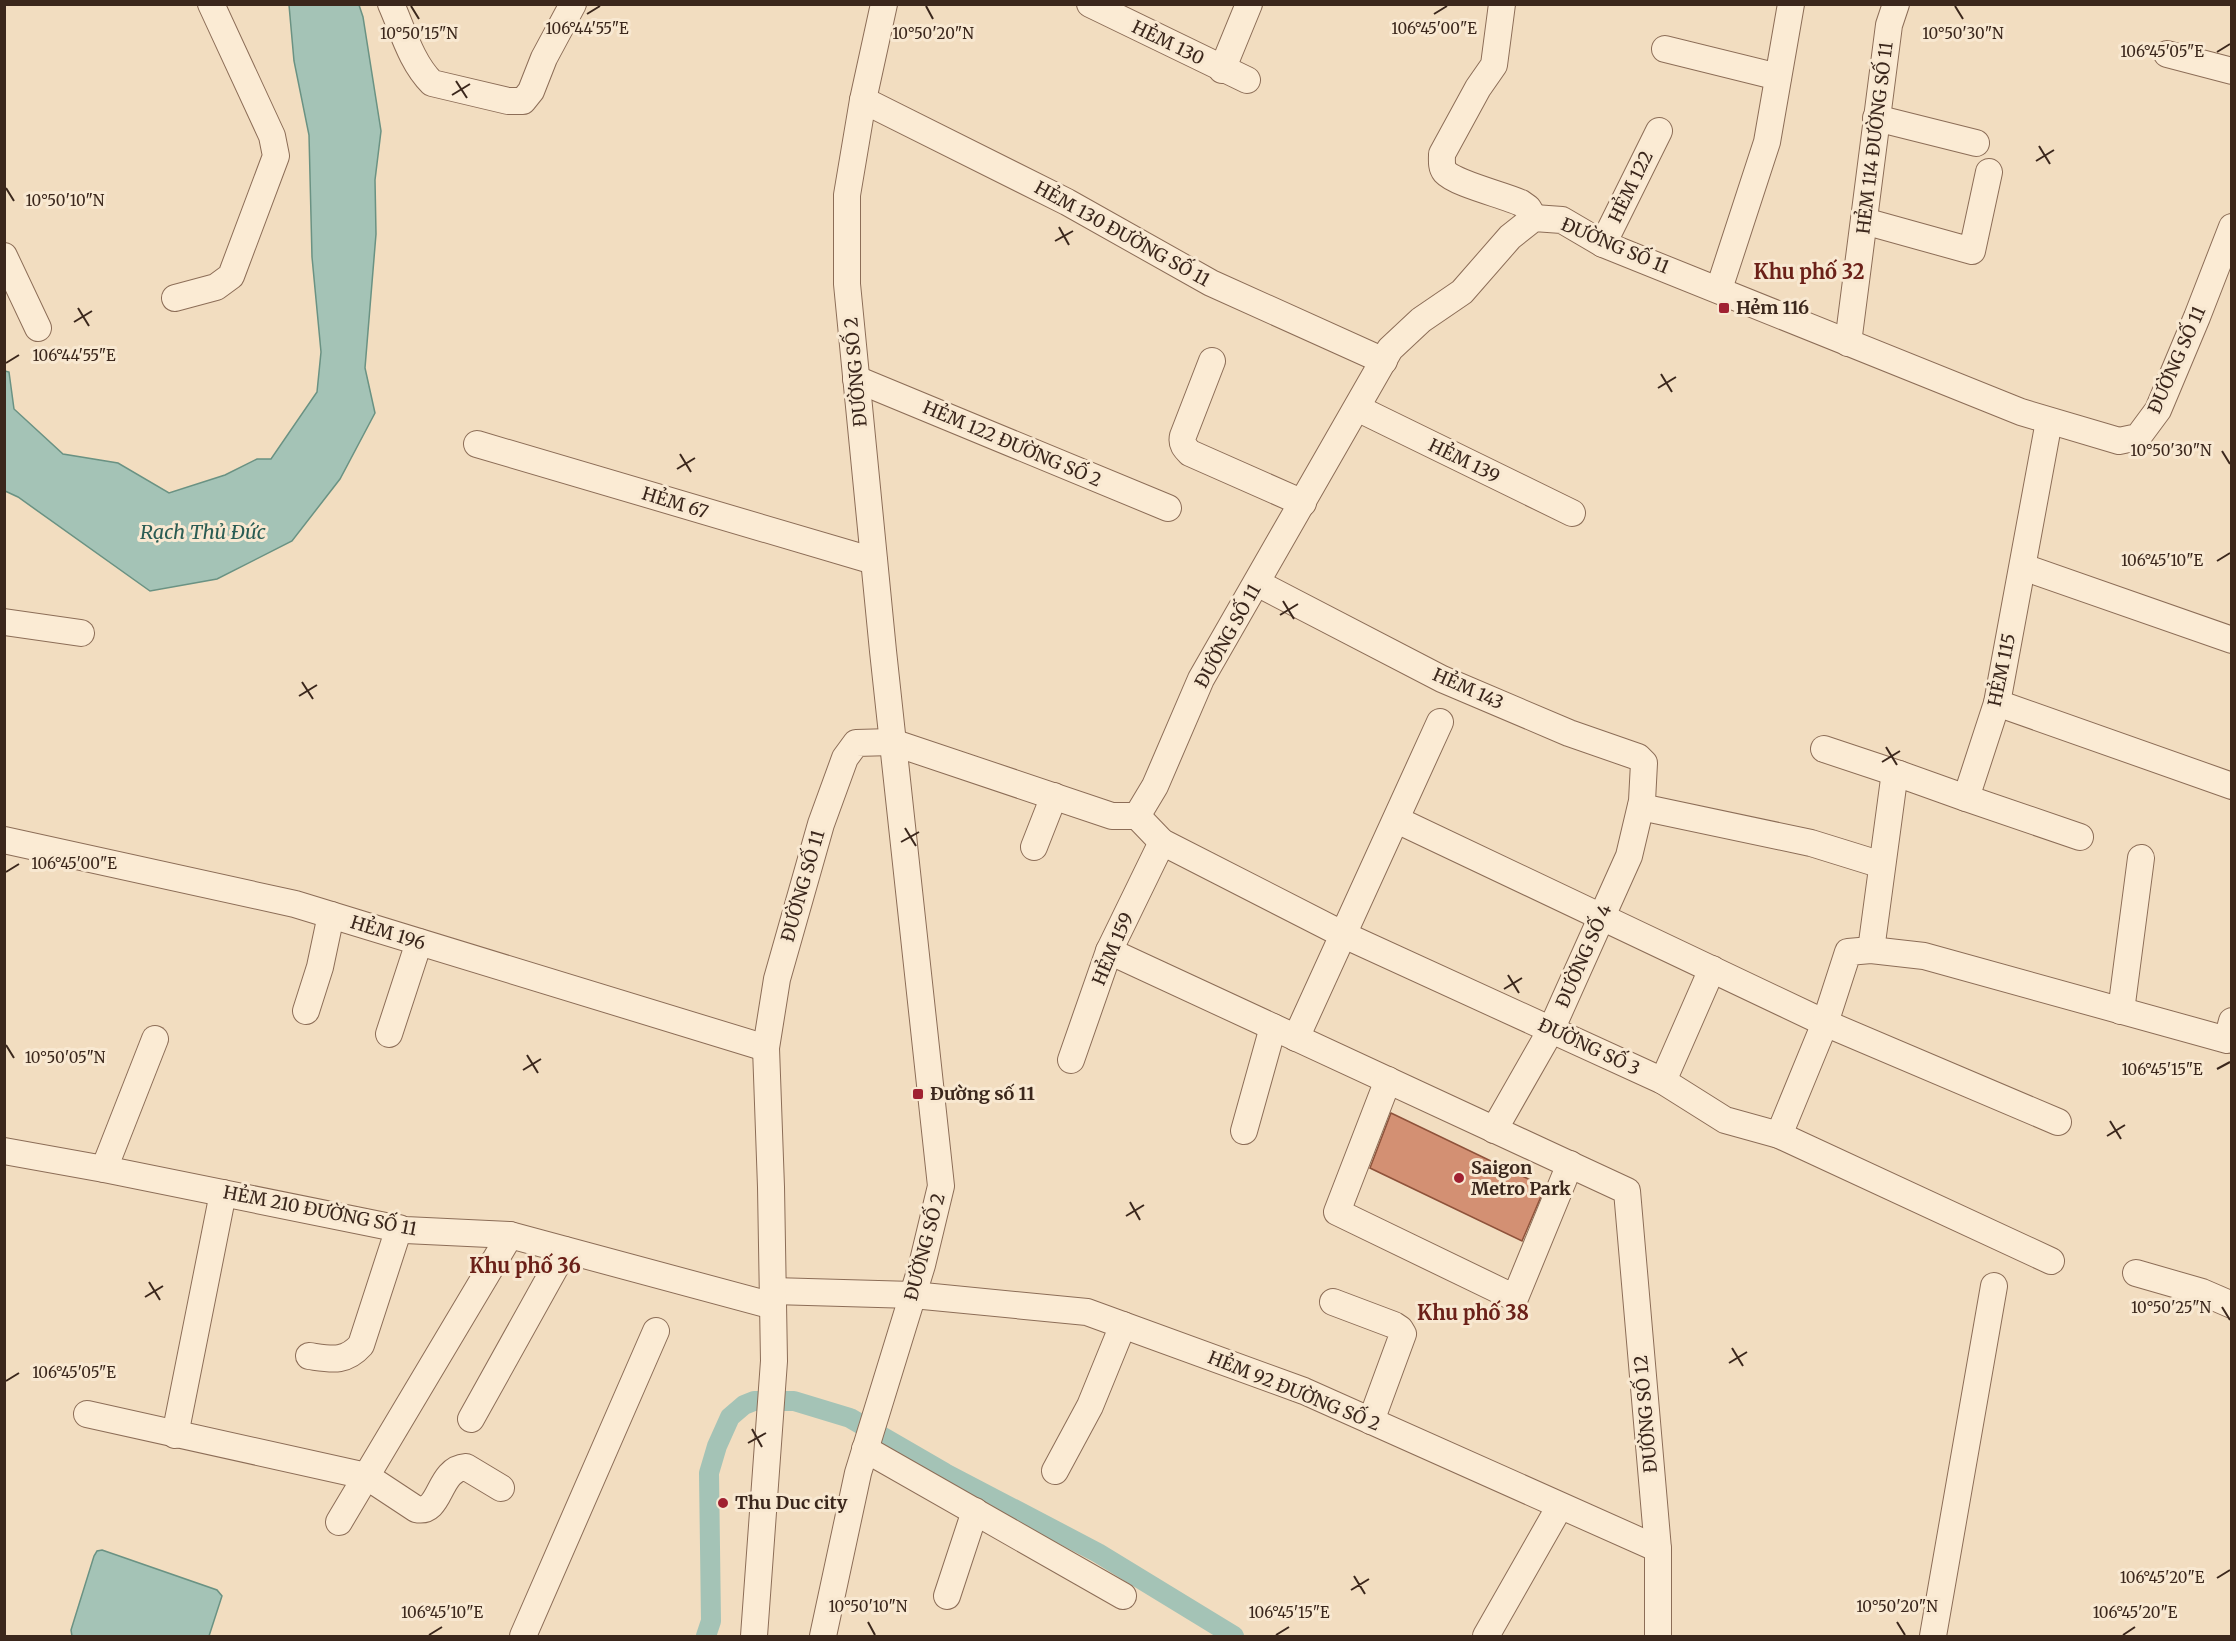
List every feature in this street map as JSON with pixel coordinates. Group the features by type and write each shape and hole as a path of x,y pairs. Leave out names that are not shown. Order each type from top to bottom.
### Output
{"street":[{"path":"175,298 216,287 231,276 276,156 272,136 211,4"},
{"path":"391,4 423,75 432,83 508,101 523,100 531,91 544,58 573,4"},
{"name":"HẺM 130","path":"1090,4 1222,70 1247,80"},
{"path":"1222,70 1249,4"},
{"path":"1502,4 1494,65 1478,88 1442,154 1441,163 1445,172 1462,182 1521,203 1528,208 1534,218"},
{"path":"1719,289 1767,142 1791,4"},
{"name":"HẺM 114 ĐƯỜNG SỐ 11","path":"1848,343 1889,24 1896,4"},
{"name":"ĐƯỜNG SỐ 2","path":"823,1636 858,1473 913,1295 941,1186 892,742 847,284 847,195 880,6"},
{"path":"1665,50 1778,77"},
{"path":"2167,54 2232,71"},
{"name":"HẺM 130 ĐƯỜNG SỐ 11","path":"863,100 1067,202 1211,283 1384,361"},
{"path":"1876,118 1976,143"},
{"name":"HẺM 122","path":"1603,244 1659,131"},
{"path":"1864,221 1972,251 1989,172"},
{"name":"ĐƯỜNG SỐ 11","path":"754,1636 773,1372 766,1048 777,979 820,824 845,758 856,743 892,742 1112,816 1137,816 1155,786 1201,679 1390,350 1421,320 1462,292 1510,237 1534,218 1562,220 1603,244 2021,412 2119,441 2138,437 2158,410 2232,226"},
{"path":"4,255 38,328"},
{"path":"1212,361 1183,436 1182,441 1185,448 1190,453 1303,503"},
{"name":"HẺM 122 ĐƯỜNG SỐ 2","path":"856,379 1168,508"},
{"name":"HẺM 139","path":"1357,408 1572,513"},
{"name":"HẺM 115","path":"1966,798 1997,703 2049,421"},
{"name":"HẺM 67","path":"477,444 874,561"},
{"path":"2023,567 2232,640"},
{"name":"HẺM 143","path":"1257,583 1442,679 1569,733 1638,757 1644,763 1641,807"},
{"path":"4,622 81,633"},
{"path":"1997,703 2232,786"},
{"path":"1296,1038 1440,722"},
{"path":"1824,749 2080,837"},
{"path":"1871,950 1894,779 1899,774"},
{"path":"1034,847 1054,796"},
{"path":"1641,807 1811,843 1882,866"},
{"name":"ĐƯỜNG SỐ 4","path":"1494,1130 1551,1030 1629,856 1641,807"},
{"name":"ĐƯỜNG SỐ 3","path":"1137,816 1162,842 1344,935 1663,1081 1725,1120 1779,1135 2051,1261"},
{"path":"1397,820 1825,1023 2058,1122"},
{"name":"HẺM 196","path":"4,840 295,904 766,1048"},
{"name":"HẺM 159","path":"1071,1060 1109,951 1162,842"},
{"path":"2121,1011 2140,858"},
{"path":"306,1011 320,967 331,915"},
{"path":"389,1034 419,942"},
{"path":"1779,1135 1825,1023 1848,951 1871,950 1924,956 2227,1040 2232,1021"},
{"path":"1109,951 1570,1164 1515,1298 1337,1212 1388,1080"},
{"path":"1663,1081 1712,969"},
{"path":"1244,1131 1273,1027"},
{"path":"104,1169 155,1039"},
{"name":"HẺM 210 ĐƯỜNG SỐ 11","path":"4,1151 399,1228 510,1235 773,1298 913,1295"},
{"name":"ĐƯỜNG SỐ 12","path":"1570,1164 1627,1191 1658,1549 1658,1636"},
{"path":"175,1435 223,1193"},
{"path":"309,1356 346,1358 361,1345 368,1331 377,1293 399,1228"},
{"path":"339,1522 510,1235"},
{"path":"471,1419 565,1250"},
{"path":"2136,1273 2202,1292 2232,1305"},
{"path":"1933,1636 1994,1286"},
{"name":"HẺM 92 ĐƯỜNG SỐ 2","path":"913,1295 1087,1312 1304,1391 1658,1549"},
{"path":"1333,1302 1394,1325 1403,1334 1371,1421"},
{"path":"1055,1471 1090,1406 1122,1325"},
{"path":"523,1636 657,1331"},
{"path":"87,1414 366,1476 416,1509 428,1509 449,1474 461,1467 466,1467 501,1488"},
{"path":"865,1449 1123,1596"},
{"path":"1486,1636 1560,1506"},
{"path":"947,1596 975,1511"}],"water":[{"name":"Rạch Thủ Đức","path":"289,5 359,5 363,17 381,131 375,180 376,234 365,368 375,413 340,479 292,541 217,579 150,591 18,497 5,491 5,371 9,372 14,409 63,454 118,463 169,493 225,475 257,459 271,459 317,392 321,352 312,257 309,135 294,61"},
{"path":"102,1550 217,1590 222,1596 209,1636 72,1636 71,1630 94,1556 97,1551"}],"building":[{"name":"Saigon Metro Park","path":"1391,1113 1545,1187 1522,1241 1370,1168"}],"waterway":[{"path":"706,1636 711,1621 709,1473 717,1446 730,1417 744,1405 754,1401 794,1401 850,1418 945,1473 1098,1553 1234,1636"}],"place":[{"name":"Hẻm 116","path":"1724,308"},
{"name":"Đường số 11","path":"918,1094"},
{"name":"Saigon Metro Park","path":"1459,1178"},
{"name":"Thu Duc city","path":"723,1503"}],"district":[{"name":"Khu phố 32","path":"1809,272"},
{"name":"Khu phố 36","path":"525,1266"},
{"name":"Khu phố 38","path":"1473,1313"}]}
